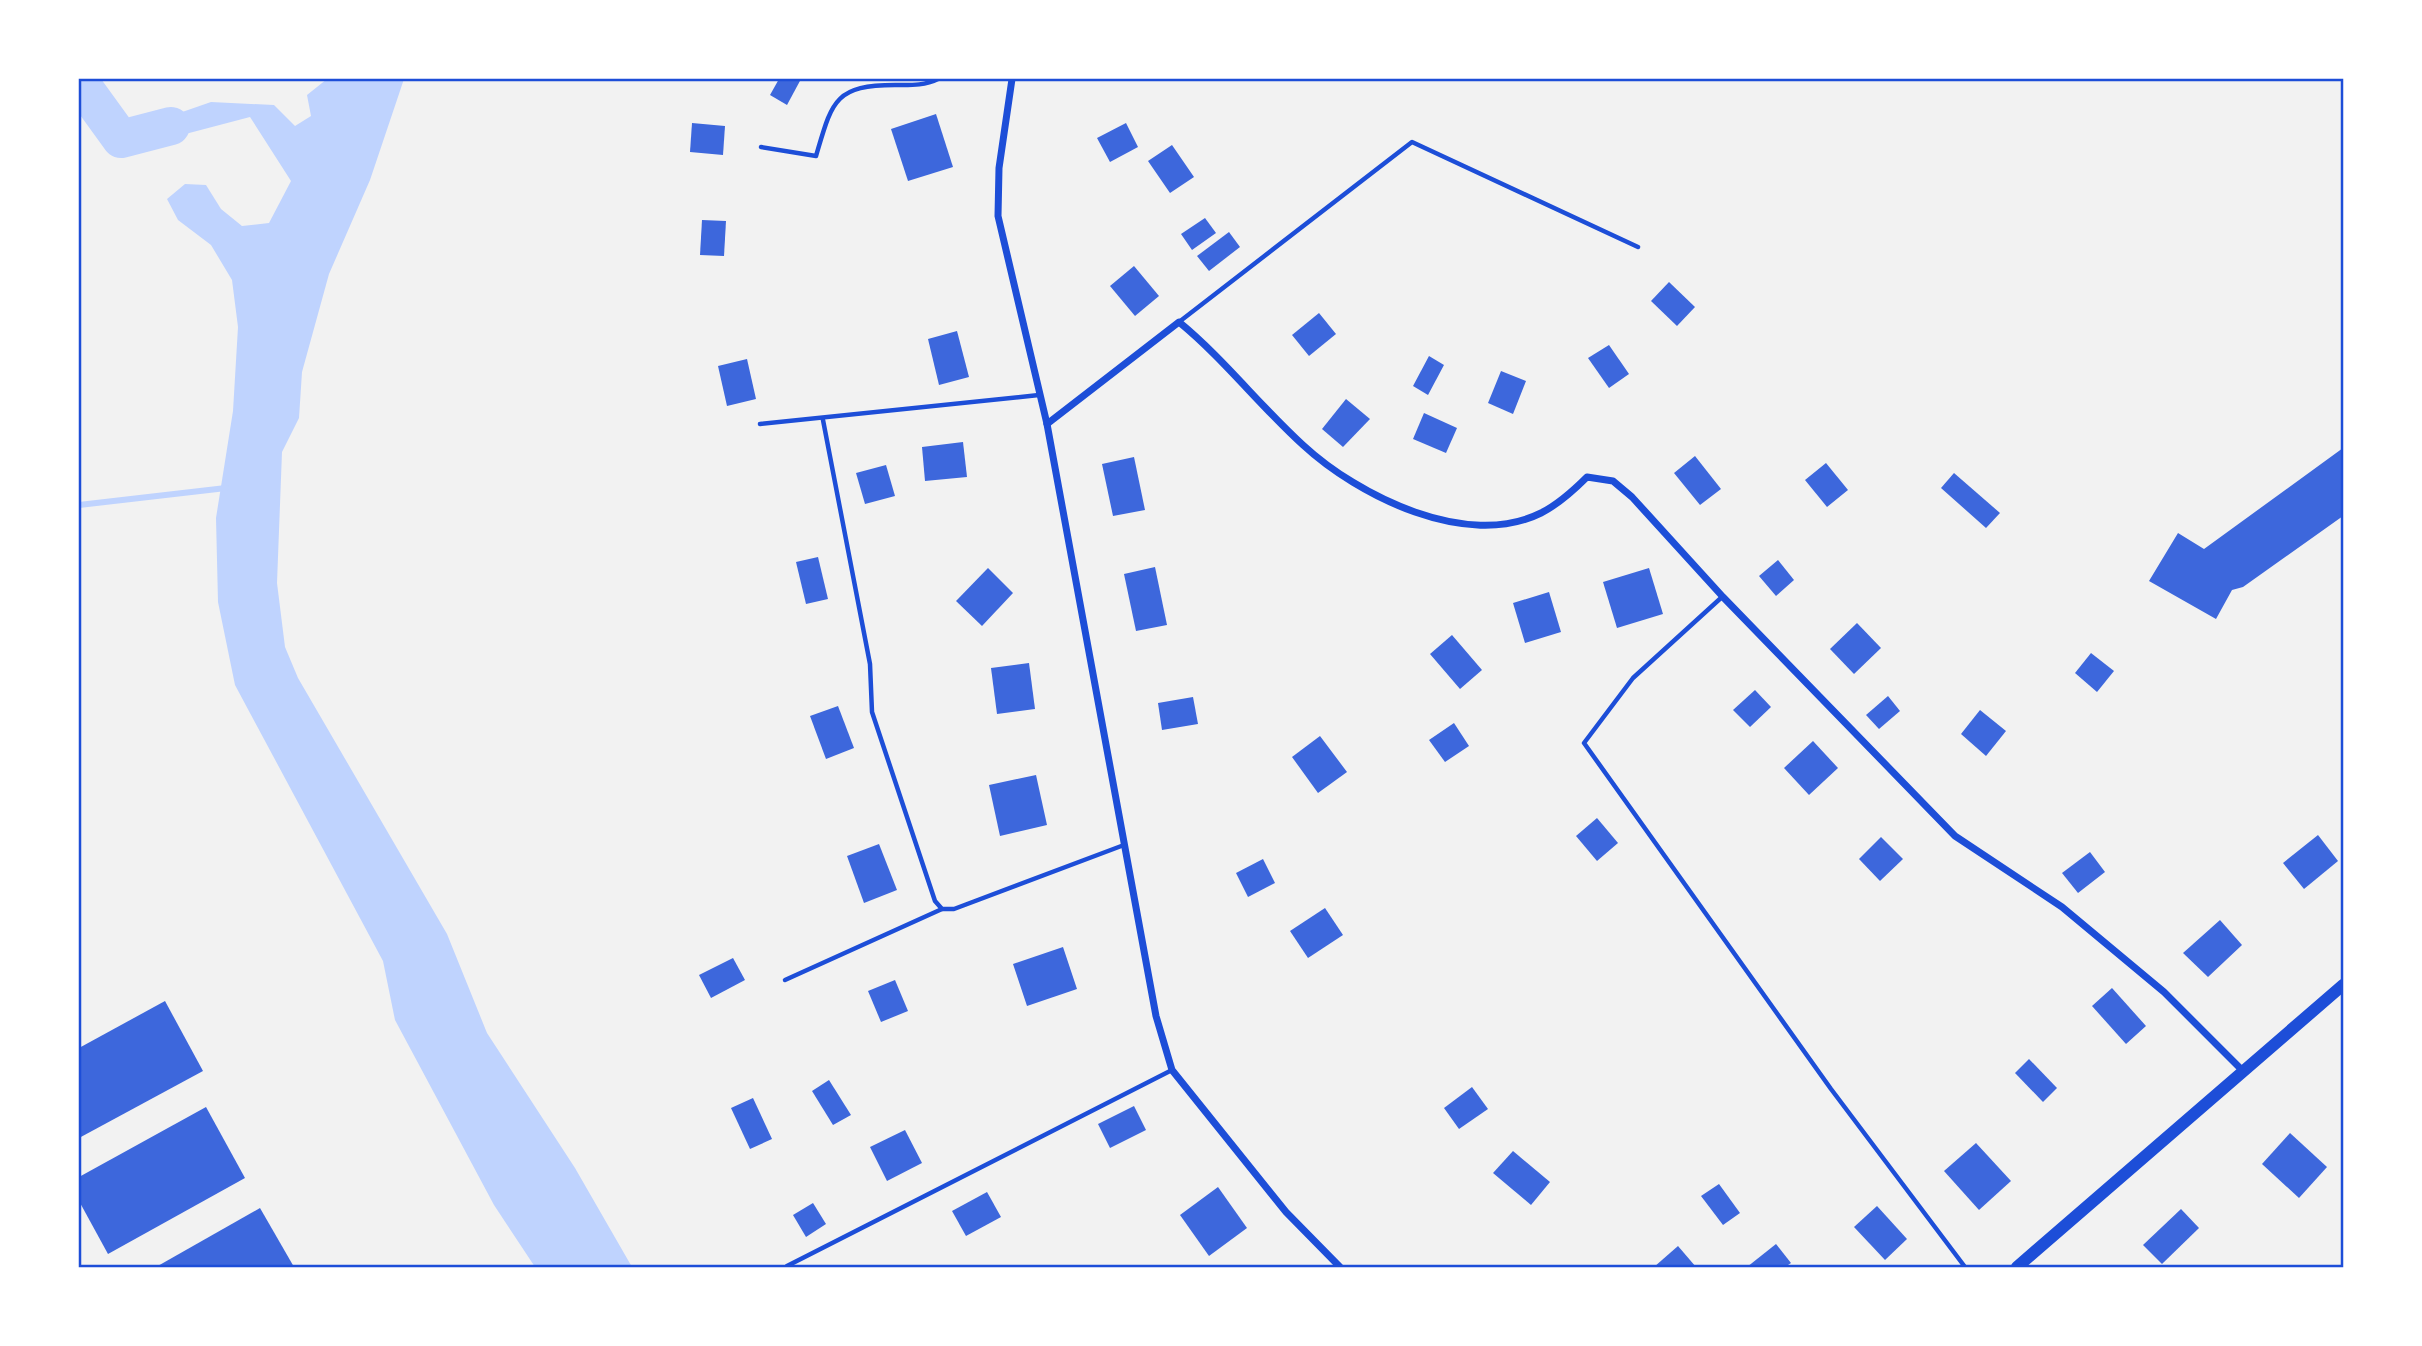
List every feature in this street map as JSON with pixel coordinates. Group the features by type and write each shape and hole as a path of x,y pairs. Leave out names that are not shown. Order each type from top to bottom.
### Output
{"main road":[{"path":"2017,1267 2343,985"}],"street":[{"path":"1012,79 999,168 998,216 1047,424 1156,1016 1172,1070 1286,1212 1340,1267"},
{"path":"1047,424 1179,322 1203,342 1305,447 1385,500 1418,515 1454,522 1488,523 1539,514 1563,500 1587,477 1613,481 1632,497 1723,597 1955,836 2062,907 2164,992 2244,1072"}],"lane":[{"path":"761,147 816,156 833,110 852,89 866,84 914,85 938,79"},
{"path":"1179,322 1412,142 1638,247"},
{"path":"760,424 823,420 1039,395"},
{"path":"823,420 870,664 872,712 935,901 942,909"},
{"path":"1723,597 1633,678 1584,743 1823,1078 1965,1267"},
{"path":"785,980 942,909 954,909 1124,845"},
{"path":"787,1266 1172,1070"}],"water":[{"path":"327,79 404,79 370,180 329,274 302,372 299,418 282,452 277,583 285,647 298,678 447,934 487,1033 575,1168 632,1267 535,1267 494,1205 395,1020 383,961 235,685 218,602 216,518 233,411 238,327 232,280 211,245 178,220 167,199 185,184 206,185 221,209 242,226 269,223 291,181 250,117 155,142 121,139 165,118 211,102 274,105 295,126 311,116 307,95"}],"building":[{"path":"779,79 801,79 787,105 770,95"},
{"path":"936,114 953,167 908,181 891,129"},
{"path":"692,123 725,126 723,155 690,152"},
{"path":"1126,123 1138,147 1110,162 1097,138"},
{"path":"1172,145 1194,177 1170,193 1148,161"},
{"path":"1205,218 1216,233 1192,250 1181,234"},
{"path":"702,220 726,221 724,256 700,255"},
{"path":"1229,232 1240,247 1209,271 1197,256"},
{"path":"1134,266 1159,296 1135,316 1110,286"},
{"path":"1669,282 1695,307 1677,326 1651,301"},
{"path":"1319,313 1336,334 1309,356 1292,335"},
{"path":"957,331 969,377 939,385 928,339"},
{"path":"1609,345 1629,374 1609,388 1588,358"},
{"path":"1429,356 1444,365 1428,395 1413,386"},
{"path":"747,359 756,399 727,406 718,366"},
{"path":"1501,371 1526,381 1513,414 1488,403"},
{"path":"1346,399 1370,419 1343,447 1322,429"},
{"path":"1424,413 1457,428 1446,453 1413,439"},
{"path":"963,442 967,477 925,481 922,447"},
{"path":"2343,448 2343,516 2243,587 2232,590 2216,619 2149,581 2178,533 2204,549"},
{"path":"1695,456 1721,489 1700,505 1674,473"},
{"path":"1134,457 1145,510 1113,516 1102,464"},
{"path":"1826,463 1848,490 1827,507 1805,480"},
{"path":"886,465 895,496 865,504 856,473"},
{"path":"1954,473 2000,513 1986,528 1941,488"},
{"path":"818,557 828,599 806,604 796,562"},
{"path":"1778,560 1794,580 1776,596 1759,576"},
{"path":"1155,567 1167,625 1136,631 1124,574"},
{"path":"988,568 1013,593 982,626 956,601"},
{"path":"1649,568 1663,614 1617,628 1603,582"},
{"path":"1549,592 1561,632 1525,643 1513,603"},
{"path":"1857,623 1881,648 1854,674 1830,649"},
{"path":"1452,635 1482,670 1460,689 1430,654"},
{"path":"2091,653 2114,671 2097,692 2075,673"},
{"path":"1029,663 1035,709 997,714 991,668"},
{"path":"1755,690 1771,707 1750,727 1733,710"},
{"path":"1888,696 1900,711 1879,729 1866,715"},
{"path":"1193,697 1198,724 1162,730 1158,703"},
{"path":"838,706 854,748 826,759 810,716"},
{"path":"1980,710 2006,731 1986,756 1961,734"},
{"path":"1454,723 1469,746 1445,762 1429,740"},
{"path":"1320,736 1347,772 1318,793 1292,757"},
{"path":"1813,741 1838,768 1809,795 1784,768"},
{"path":"1036,775 1047,825 1000,836 989,785"},
{"path":"1597,818 1618,843 1597,861 1576,836"},
{"path":"2318,835 2338,861 2304,889 2283,863"},
{"path":"1881,837 1903,859 1880,881 1859,859"},
{"path":"879,844 897,890 864,903 847,856"},
{"path":"2090,852 2105,872 2078,893 2062,873"},
{"path":"1263,859 1275,883 1248,897 1236,873"},
{"path":"1325,908 1343,935 1308,958 1290,931"},
{"path":"2220,920 2242,945 2208,977 2183,953"},
{"path":"1063,947 1077,989 1027,1006 1013,964"},
{"path":"733,958 745,980 711,998 699,975"},
{"path":"895,980 908,1011 881,1022 868,991"},
{"path":"2112,988 2146,1026 2126,1044 2092,1006"},
{"path":"165,1001 203,1071 79,1138 79,1048"},
{"path":"2029,1059 2057,1088 2043,1102 2015,1073"},
{"path":"829,1080 851,1115 833,1125 812,1091"},
{"path":"1472,1087 1488,1109 1459,1129 1444,1108"},
{"path":"753,1098 772,1139 750,1149 731,1108"},
{"path":"1134,1106 1146,1130 1110,1148 1098,1124"},
{"path":"206,1107 245,1178 108,1254 79,1201 79,1177"},
{"path":"905,1130 922,1163 887,1181 870,1147"},
{"path":"2290,1133 2327,1167 2299,1198 2262,1164"},
{"path":"1976,1143 2011,1181 1979,1210 1944,1171"},
{"path":"1513,1151 1550,1182 1531,1205 1493,1173"},
{"path":"1719,1184 1740,1213 1723,1225 1701,1196"},
{"path":"1218,1187 1247,1228 1209,1256 1180,1215"},
{"path":"987,1192 1001,1217 966,1236 952,1211"},
{"path":"813,1203 826,1224 806,1237 793,1215"},
{"path":"1877,1206 1907,1239 1885,1260 1854,1227"},
{"path":"260,1208 294,1267 156,1267"},
{"path":"2181,1209 2199,1228 2162,1264 2143,1245"},
{"path":"1776,1244 1791,1263 1785,1267 1747,1267"},
{"path":"1678,1246 1696,1267 1654,1267"}],"waterway":[{"path":"79,81 121,139 171,126"},
{"path":"79,505 226,488"}]}
